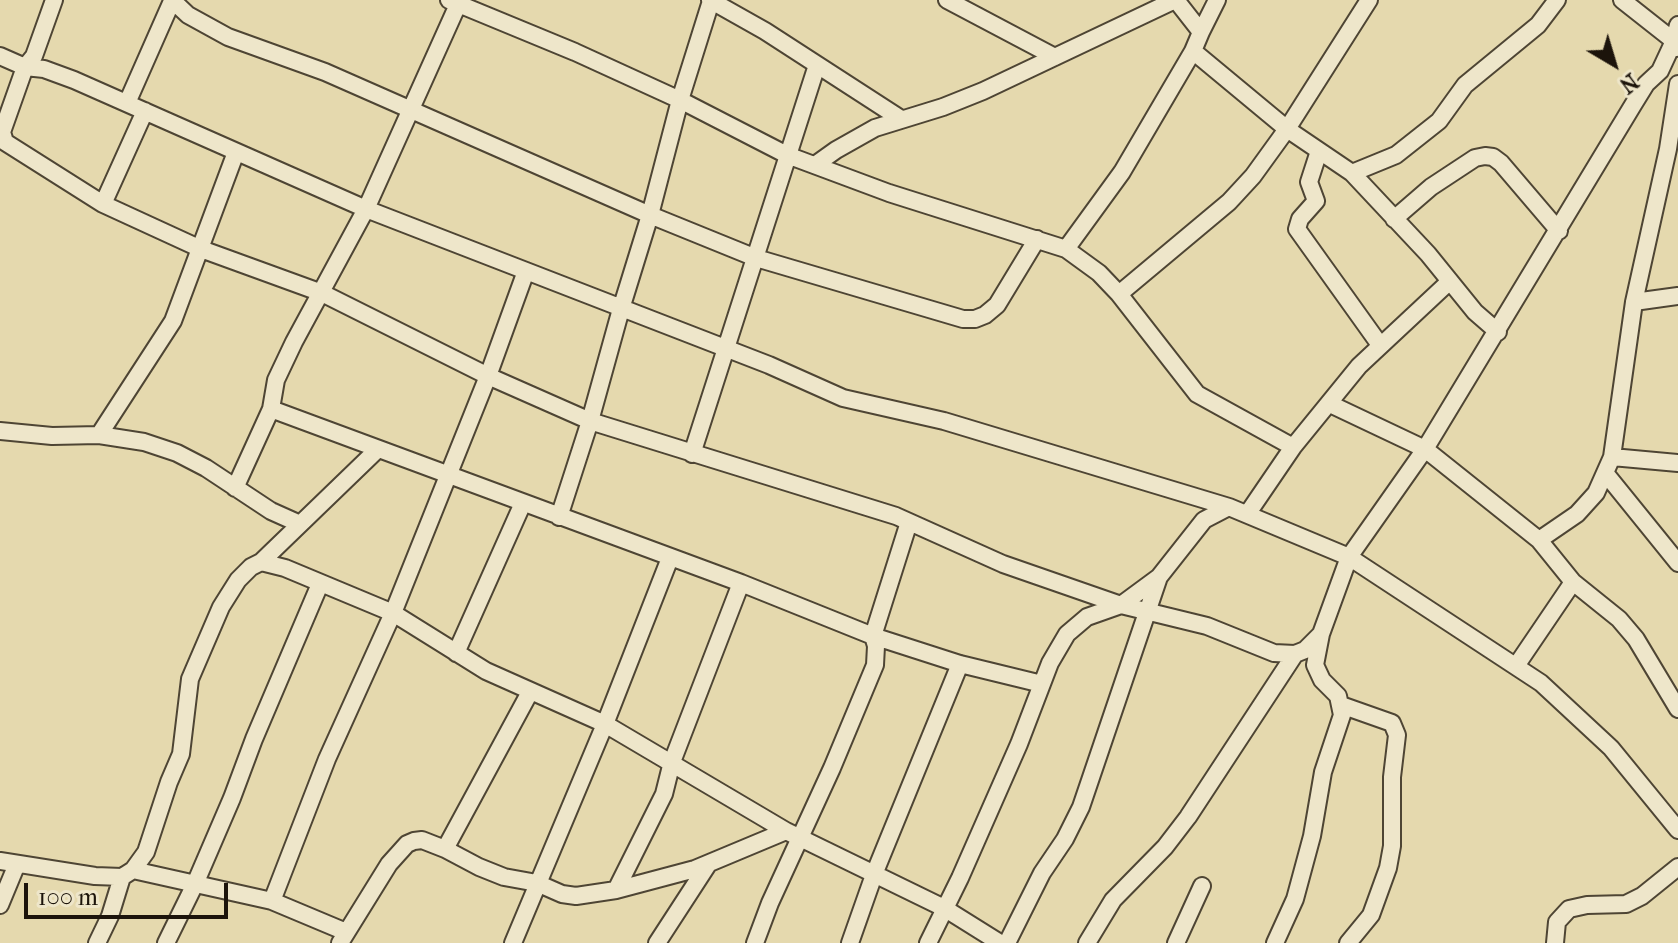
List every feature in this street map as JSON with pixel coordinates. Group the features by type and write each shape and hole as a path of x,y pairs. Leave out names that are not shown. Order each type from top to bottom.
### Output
{"street":[{"path":"54,0 34,56 25,67 2,132 5,142 103,204 201,249 322,293 488,376 590,421 909,522 1003,564 1121,605 1207,626 1274,653 1295,654 1305,650 1321,634"},
{"path":"127,103 172,0 188,15 228,37 325,72 410,112 756,258 963,319 985,315 997,305 1037,239"},
{"path":"559,517 590,421 710,0 765,31 901,119"},
{"path":"947,0 1055,57"},
{"path":"815,165 856,138 983,91 1176,0 1201,32"},
{"path":"1066,249 1122,172 1193,51 1217,0"},
{"path":"1119,294 1229,202 1253,176 1287,129 1369,0"},
{"path":"1352,173 1396,155 1439,121 1465,85 1538,25 1557,0"},
{"path":"1275,943 1295,899 1312,836 1323,772 1342,715 1338,696 1322,680 1315,665 1321,634 1349,557 1425,449 1633,105 1646,84 1660,71 1677,40 1622,0"},
{"path":"235,488 271,409 276,380 366,209 456,2 680,100 787,155 889,193 1066,249 1099,273 1119,294 1197,394 1293,447"},
{"path":"1193,51 1287,129 1352,173 1475,312 1498,332"},
{"path":"0,56 25,67 44,69 366,209 843,398 944,421 1229,507 1349,557 1541,683 1601,739 1678,830"},
{"path":"692,454 817,65"},
{"path":"1660,71 1678,68"},
{"path":"1539,540 1577,514 1596,493 1609,465 1634,302 1668,149 1678,84"},
{"path":"103,204 145,111"},
{"path":"1319,151 1309,182 1316,201 1300,219 1297,229 1380,345"},
{"path":"99,435 173,321 236,152"},
{"path":"1394,219 1431,187 1475,158 1485,156 1501,163 1559,231"},
{"path":"272,901 327,759 393,613 488,376 526,271"},
{"path":"1248,513 1293,447 1341,387 1380,345 1450,281"},
{"path":"1634,302 1678,296"},
{"path":"1330,404 1425,449 1539,540 1573,582 1619,619 1636,639 1678,709"},
{"path":"271,409 741,583 873,636 960,664 1042,684"},
{"path":"0,431 52,436 99,435 144,442 177,453 206,468 271,511 300,524"},
{"path":"97,943 128,874 146,852 181,754 190,679 201,650 238,580 261,562 378,449"},
{"path":"1609,465 1678,463"},
{"path":"1609,465 1678,563"},
{"path":"456,653 523,503"},
{"path":"928,943 960,878 1042,684 1067,634 1087,617 1121,605 1159,577 1204,520 1229,507"},
{"path":"755,943 793,835 875,665 873,636 909,522"},
{"path":"513,943 605,724 670,558"},
{"path":"261,562 285,568 393,613 456,653 530,692 605,724 793,835 875,872 944,908 1000,943"},
{"path":"1007,943 1042,873 1065,839 1081,807 1159,577"},
{"path":"1516,666 1573,582"},
{"path":"616,890 664,794 672,762 741,583"},
{"path":"166,943 195,884 320,584"},
{"path":"1087,943 1113,900 1165,847 1188,817 1295,654"},
{"path":"850,943 875,872 960,664"},
{"path":"445,849 530,692"},
{"path":"1341,705 1392,723 1397,735 1392,777 1392,846 1388,868 1371,915 1348,943"},
{"path":"0,905 8,862 95,876 128,874 195,884 272,901 343,938 370,891 407,844 422,840 504,877 537,883 562,894 576,896 616,890 695,869 793,835"},
{"path":"657,943 709,863"},
{"path":"1555,943 1557,922 1569,909 1587,905 1626,904 1642,896 1678,867"},
{"path":"1176,943 1202,886"}]}
